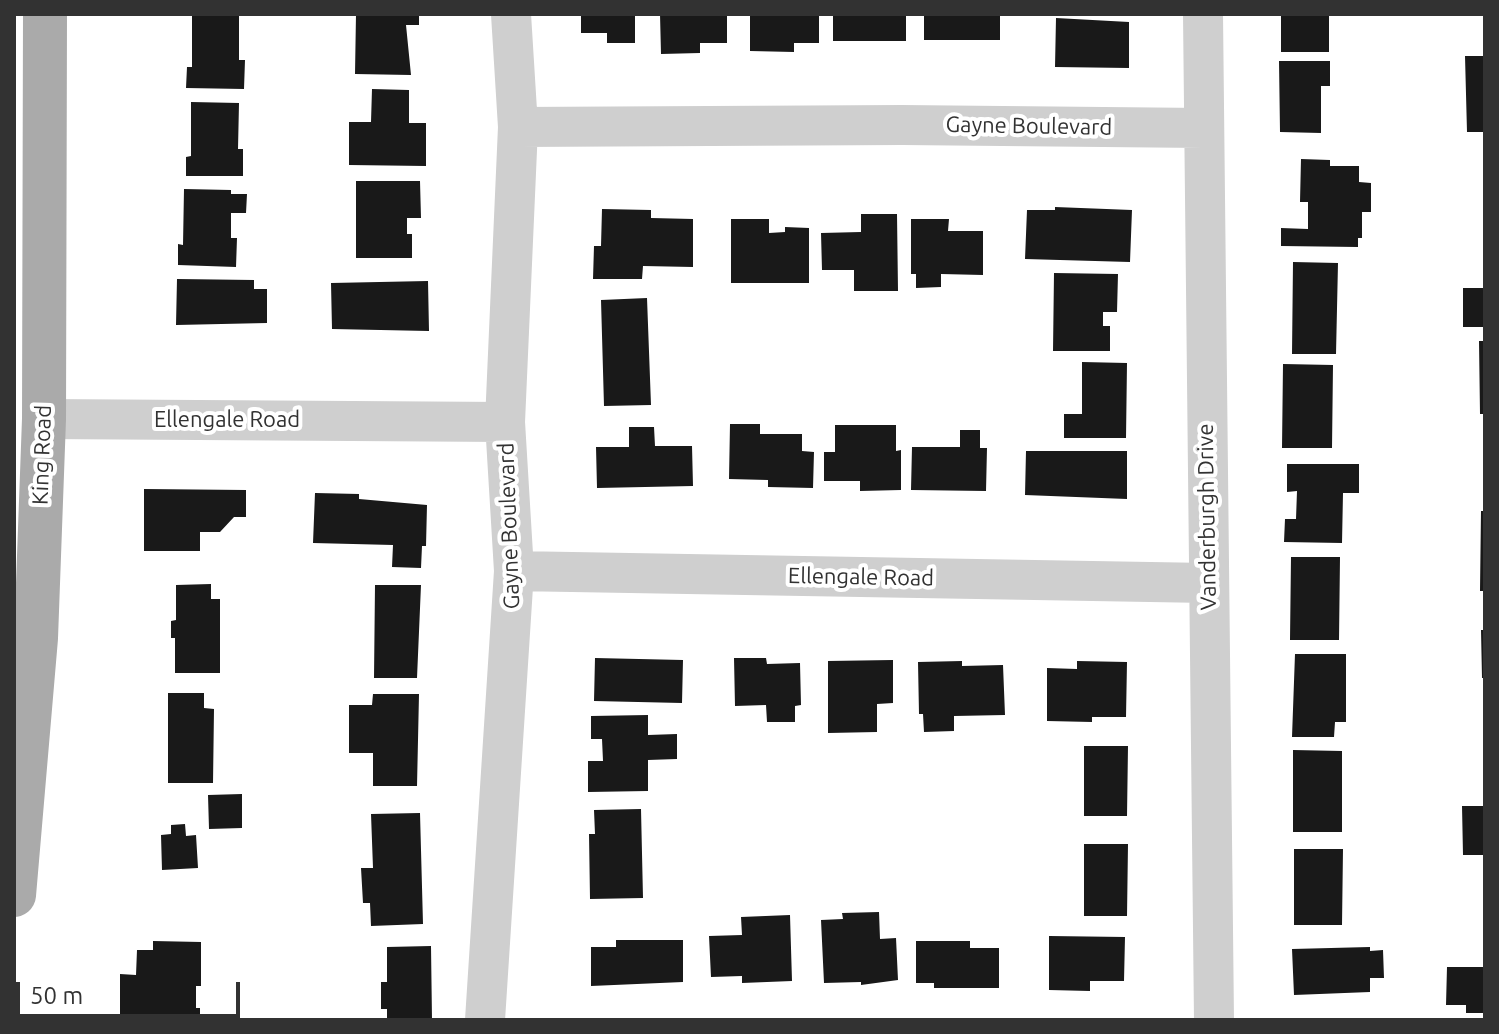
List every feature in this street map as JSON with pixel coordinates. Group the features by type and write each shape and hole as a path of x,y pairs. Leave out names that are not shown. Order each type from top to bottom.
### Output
{"main road":[{"name":"King Road","path":"14,895 36,638 44,419 45,14"}],"street":[{"name":"Gayne Boulevard","path":"485,1020 514,571 505,422 518,127 511,14"},
{"name":"Vanderburgh Drive","path":"1203,14 1214,1020"},
{"name":"Gayne Boulevard","path":"518,127 902,125 1204,128"},
{"name":"Ellengale Road","path":"44,419 505,422"},
{"name":"Ellengale Road","path":"514,571 1208,583"}],"building":[{"path":"192,14 239,14 239,60 245,60 244,89 186,88 187,67 192,67"},
{"path":"356,14 419,14 419,25 406,25 411,75 355,74"},
{"path":"581,14 635,14 635,43 607,43 607,33 581,33"},
{"path":"660,14 727,14 727,43 700,43 700,53 661,54"},
{"path":"750,14 819,14 819,43 794,43 794,52 750,51"},
{"path":"833,14 906,14 906,41 833,41"},
{"path":"924,14 1000,14 1000,40 924,40"},
{"path":"1281,14 1329,14 1329,52 1281,52"},
{"path":"1056,18 1129,22 1129,68 1055,67"},
{"path":"1465,56 1485,56 1485,132 1467,132"},
{"path":"1279,61 1330,61 1330,86 1321,86 1321,133 1280,132"},
{"path":"372,89 409,90 409,123 426,123 426,166 349,165 349,122 371,122"},
{"path":"191,102 239,103 238,149 243,149 243,176 186,176 186,157 191,156"},
{"path":"1301,159 1330,160 1330,166 1359,166 1359,182 1371,183 1371,212 1362,212 1362,238 1358,238 1358,247 1281,246 1281,228 1308,229 1308,202 1300,202"},
{"path":"356,181 420,181 421,218 407,218 407,234 412,234 412,258 356,258"},
{"path":"184,189 231,190 231,194 247,194 246,213 231,213 231,238 237,238 236,267 178,265 178,244 183,245"},
{"path":"1055,207 1132,210 1130,262 1025,259 1027,210 1055,210"},
{"path":"602,209 651,210 651,218 693,219 693,267 643,266 642,279 593,279 594,246 601,246"},
{"path":"861,214 897,214 898,291 854,291 854,270 822,270 821,233 861,232"},
{"path":"731,219 769,219 769,233 785,232 785,227 809,228 809,283 731,283"},
{"path":"911,219 949,219 948,231 983,231 983,275 941,274 941,287 916,288 916,274 911,274"},
{"path":"1293,262 1338,263 1336,354 1292,354"},
{"path":"1054,273 1118,274 1117,312 1103,312 1103,326 1110,326 1110,351 1053,351"},
{"path":"177,279 254,280 254,289 267,289 267,323 176,325"},
{"path":"428,281 429,331 332,329 331,283"},
{"path":"1463,288 1485,288 1485,327 1463,327"},
{"path":"647,298 651,405 604,406 601,300"},
{"path":"1479,341 1485,341 1485,414 1480,414"},
{"path":"1082,362 1127,363 1126,438 1064,438 1064,414 1082,414"},
{"path":"1283,364 1333,365 1332,448 1282,448"},
{"path":"730,424 760,424 760,434 802,434 802,451 814,452 813,488 768,487 768,480 729,479"},
{"path":"835,425 896,425 896,451 901,450 901,490 860,491 860,481 824,481 824,452 835,452"},
{"path":"629,427 654,427 655,446 692,446 693,486 597,488 596,447 629,447"},
{"path":"960,430 980,430 980,448 987,448 986,491 911,490 912,447 960,447"},
{"path":"1026,451 1127,451 1127,499 1025,495"},
{"path":"1287,464 1359,464 1359,493 1343,493 1342,543 1284,542 1285,519 1296,519 1297,491 1287,492"},
{"path":"144,489 246,490 246,517 234,517 220,532 200,532 200,551 144,551"},
{"path":"315,493 359,494 359,499 427,505 426,546 422,546 421,568 392,567 393,545 313,543"},
{"path":"1481,511 1485,511 1485,591 1480,591"},
{"path":"1291,557 1340,557 1339,640 1290,640"},
{"path":"211,584 211,599 220,599 220,673 175,673 175,638 171,638 171,621 176,620 176,585"},
{"path":"375,585 421,585 417,678 374,678"},
{"path":"1481,630 1485,630 1485,678 1482,678"},
{"path":"1295,654 1346,654 1346,722 1335,722 1334,737 1292,737"},
{"path":"595,658 683,660 682,703 594,701"},
{"path":"734,658 766,658 767,664 800,663 801,705 795,706 795,722 767,722 766,705 735,706"},
{"path":"893,660 893,703 877,704 877,732 828,733 828,661"},
{"path":"962,661 962,666 1003,665 1005,715 954,716 954,731 924,732 923,714 919,714 918,662"},
{"path":"1077,661 1127,662 1126,717 1092,717 1092,722 1047,721 1047,668 1077,669"},
{"path":"168,693 204,693 204,708 214,709 213,783 168,783"},
{"path":"373,694 419,694 417,786 373,786 373,753 349,753 349,705 372,705"},
{"path":"648,715 648,735 677,734 677,759 648,760 648,791 588,792 588,761 603,761 602,739 591,739 591,716"},
{"path":"1084,746 1128,746 1127,816 1084,816"},
{"path":"1293,750 1342,751 1342,832 1293,832"},
{"path":"242,794 242,828 209,829 208,795"},
{"path":"1462,806 1485,806 1485,855 1463,855"},
{"path":"641,809 643,898 590,899 589,834 595,834 594,810"},
{"path":"420,813 423,924 371,926 370,903 363,903 361,868 373,868 371,814"},
{"path":"185,824 186,836 196,835 198,868 162,870 161,835 171,834 171,825"},
{"path":"1084,844 1128,844 1127,916 1084,916"},
{"path":"1294,849 1343,849 1342,925 1294,925"},
{"path":"879,912 880,939 896,938 898,980 861,985 861,982 824,983 821,920 843,919 842,913"},
{"path":"790,915 792,981 742,983 742,976 711,977 709,936 742,935 741,917"},
{"path":"1049,936 1125,937 1124,981 1090,981 1090,991 1049,990"},
{"path":"616,940 683,940 683,982 591,986 591,947 616,947"},
{"path":"153,941 201,942 201,986 196,986 196,1008 200,1008 200,1020 145,1019 145,1015 120,1015 120,974 136,975 137,950 153,950"},
{"path":"916,941 970,941 970,948 999,948 999,988 934,988 934,983 916,983"},
{"path":"431,946 432,1020 387,1020 387,1009 381,1009 381,982 387,982 387,947"},
{"path":"1370,947 1370,951 1383,950 1384,978 1370,978 1370,992 1294,995 1292,949"},
{"path":"1447,967 1485,967 1485,1013 1466,1013 1466,1005 1446,1005"}]}
